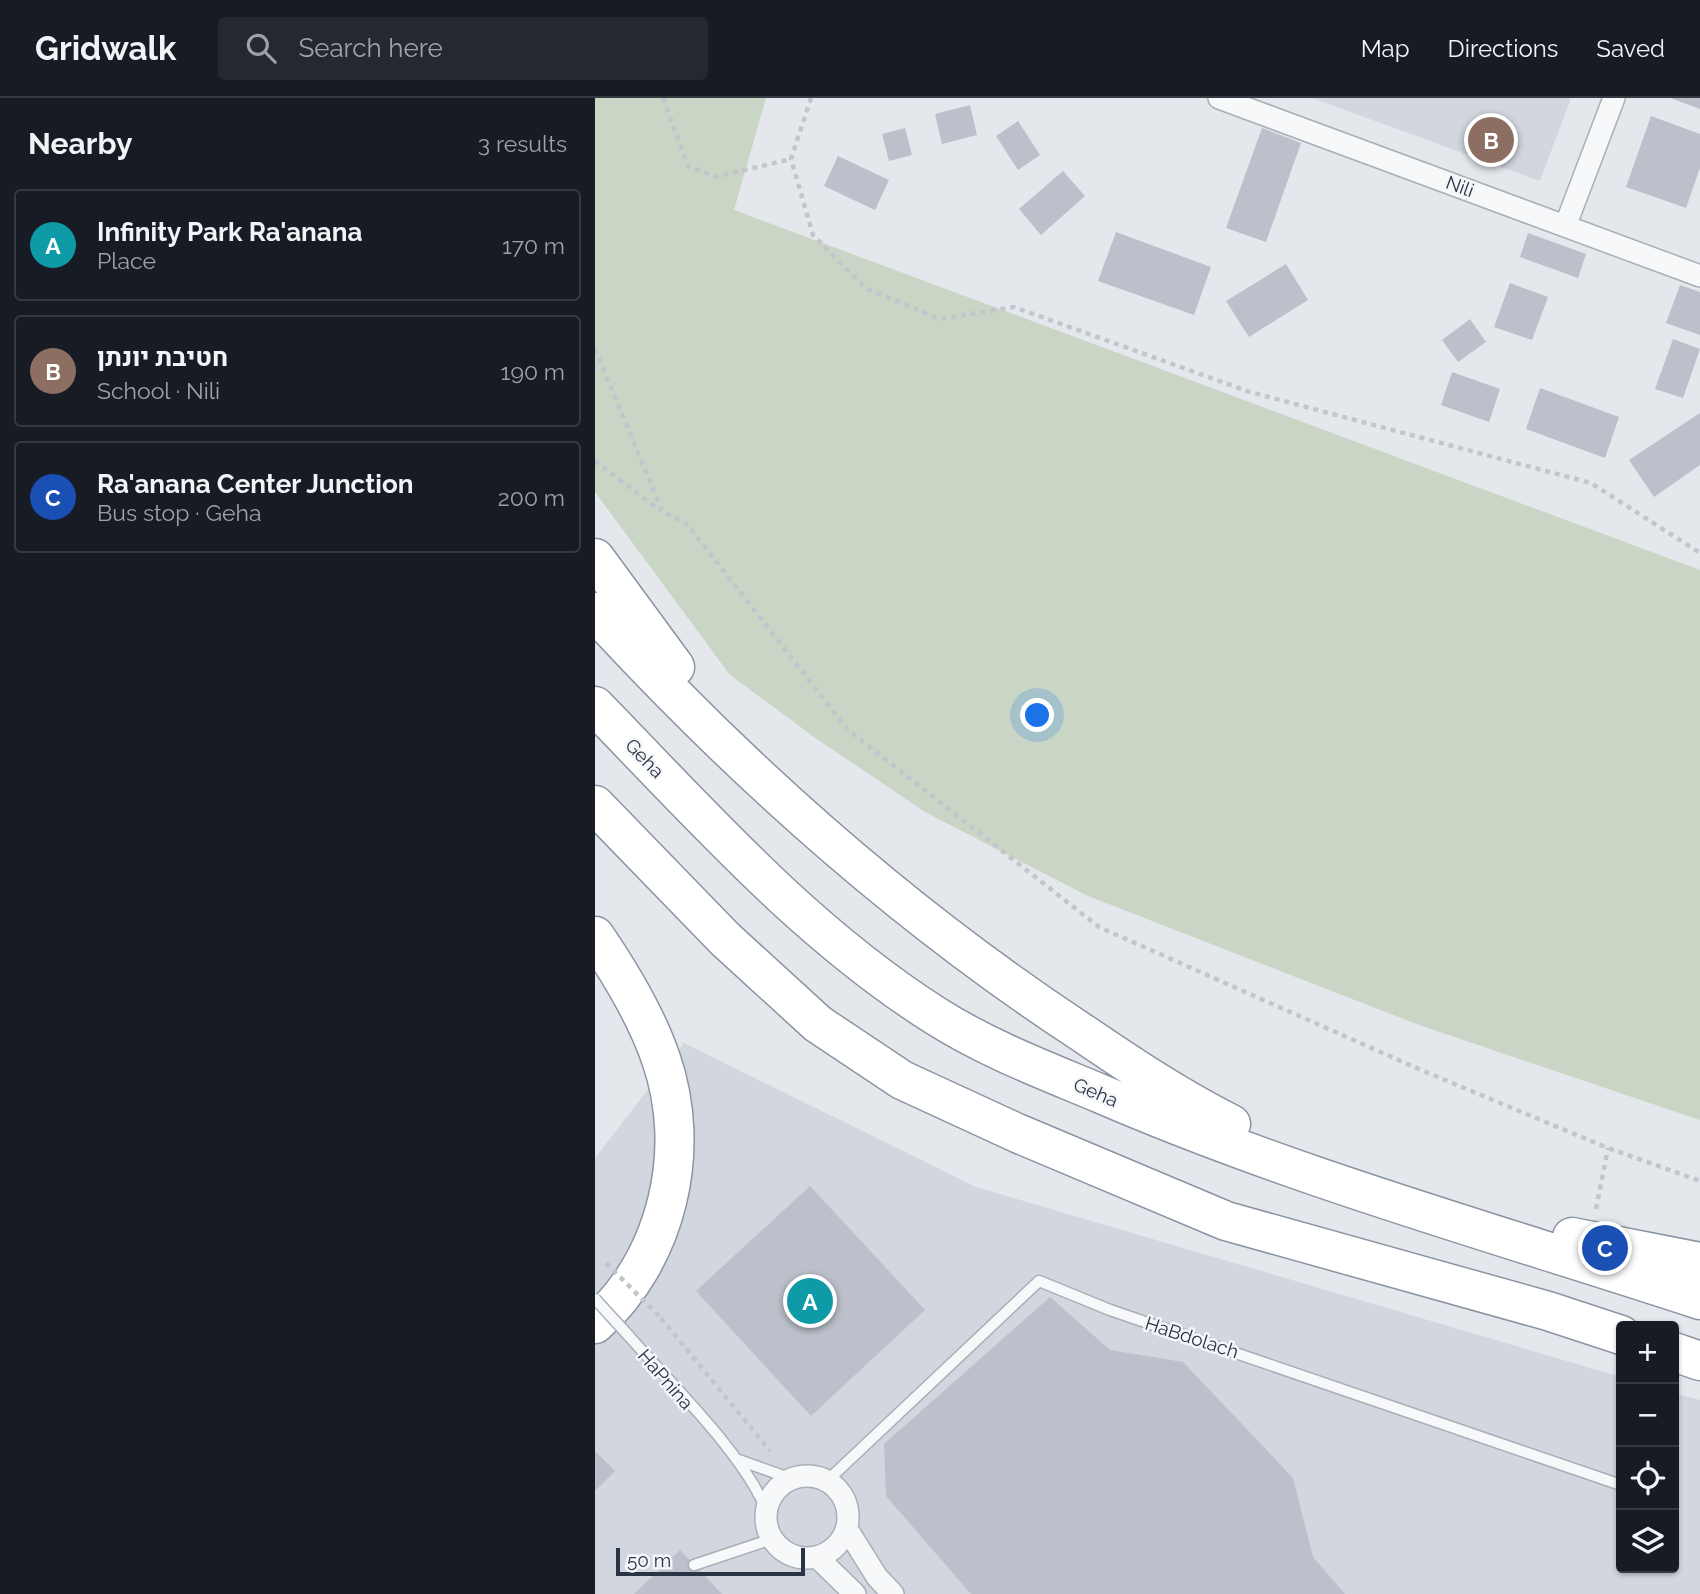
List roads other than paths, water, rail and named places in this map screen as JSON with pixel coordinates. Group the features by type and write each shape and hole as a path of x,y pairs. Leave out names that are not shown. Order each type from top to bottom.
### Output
{"highway":[{"path":"595,558 772,793"},
{"path":"595,612 661,684 772,793 973,960 1186,1102 1375,1195"},
{"name":"Geha","path":"595,706 769,886 858,961 938,1017 1028,1063 1186,1131 1700,1300"},
{"path":"595,805 725,939 818,1024 902,1080 1017,1133 1226,1221 1548,1311 1616,1333"},
{"path":"595,936 634,998 661,1060 669,1090 673,1157 659,1235 627,1291 612,1329"},
{"path":"1464,1222 1590,1239 1700,1262"},
{"path":"1679,1354 1700,1361"}],"street":[{"name":"Nili","path":"1219,98 1566,224 1700,276"},
{"path":"1566,224 1614,98"},
{"path":"804,1476 827,1481 843,1497 847,1507 847,1530 841,1542 818,1558 792,1556 772,1539 767,1512 774,1493 792,1479 804,1476"},
{"path":"847,1530 877,1577 893,1594"},
{"path":"818,1558 855,1594"}],"lane":[{"name":"HaBdolach","path":"827,1481 1039,1281 1110,1310 1616,1483"},
{"name":"HaPnina","path":"595,1299 612,1329 736,1459 761,1497 767,1512"},
{"name":"HaPnina","path":"736,1459 792,1479"},
{"path":"694,1565 772,1539"}],"place":[{"name":"חטיבת יונתן","path":"1491,140"},
{"name":"Ra'anana Center Junction","path":"1605,1248"},
{"name":"Infinity Park Ra'anana","path":"810,1301"}]}
